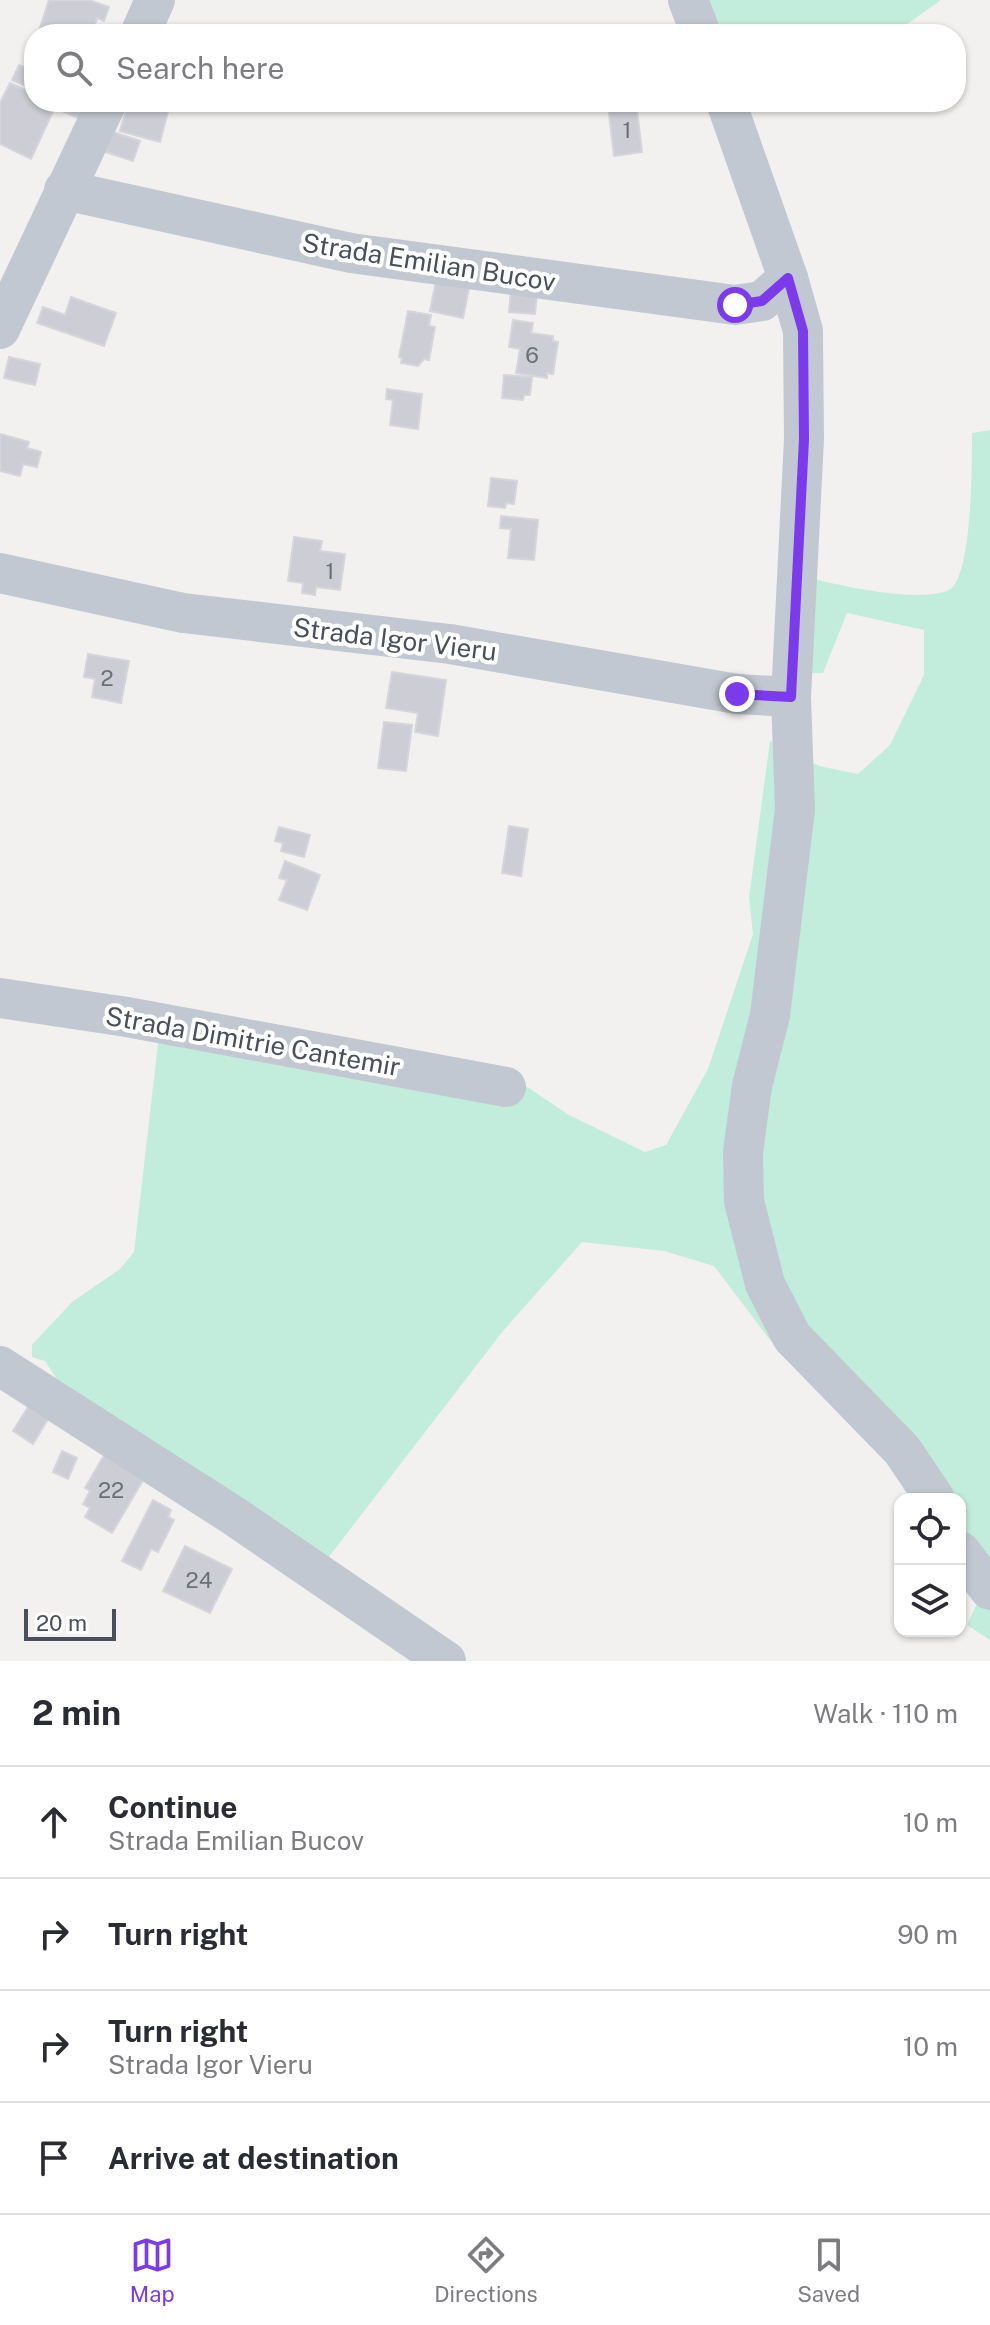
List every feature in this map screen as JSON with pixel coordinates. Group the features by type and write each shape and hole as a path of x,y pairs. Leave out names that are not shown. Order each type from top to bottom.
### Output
{"street":[{"path":"144,24 155,0"},
{"path":"688,0 697,24"},
{"path":"0,329 102,112"},
{"path":"730,112 788,278 803,331 804,439 791,697 795,809 770,1015 752,1086 743,1152 744,1201 765,1284 792,1337 902,1450 931,1493"},
{"name":"Strada Emilian Bucov","path":"64,190 351,253 735,305 762,301 788,278"},
{"name":"Strada Igor Vieru","path":"0,573 183,613 450,644 737,694 791,697"},
{"name":"Strada Dimitrie Cantemir","path":"0,998 127,1017 506,1087"},
{"path":"0,1366 234,1516 446,1661"},
{"path":"966,1559 990,1590"}],"green space":[{"path":"707,0 941,0 907,24 717,24"},
{"path":"990,430 990,1640 967,1625 978,1601 966,1588 966,1493 910,1493 874,1445 770,1340 714,1266 664,1251 582,1242 503,1331 321,1567 62,1387 45,1361 32,1357 32,1345 72,1302 120,1269 134,1252 159,1035 514,1078 569,1115 645,1152 666,1145 708,1069 753,934 749,898 770,741 819,766 858,774 890,745 924,675 924,630 847,613 823,673 808,673 814,579 862,589 918,595 947,591 956,583 962,567 969,519 972,433"}],"building":[{"path":"49,0 89,0 109,7 104,21 97,18 95,24 41,24"},
{"path":"19,65 24,67 24,85 12,80"},
{"path":"10,83 24,89 24,112 53,112 31,159 0,144 0,103"},
{"path":"64,112 83,112 80,119"},
{"path":"125,112 168,112 160,142 120,131"},
{"path":"609,112 637,112 642,152 614,156"},
{"path":"113,132 140,141 133,161 106,152"},
{"path":"436,281 469,288 463,318 430,311"},
{"path":"511,290 537,293 535,314 509,312"},
{"path":"71,297 116,313 104,346 37,323 43,307 65,315"},
{"path":"408,311 431,315 429,326 435,327 429,360 424,359 418,366 401,363 402,358 399,357"},
{"path":"513,320 533,323 531,333 553,336 553,341 558,342 553,374 547,373 547,378 516,373 520,349 509,347"},
{"path":"9,357 40,364 35,385 4,378"},
{"path":"504,375 532,377 530,395 524,395 523,400 502,398"},
{"path":"387,389 422,394 418,429 390,425 393,400 386,399"},
{"path":"0,434 29,442 27,448 41,452 37,467 23,464 20,476 0,471"},
{"path":"491,478 517,481 514,504 506,503 505,508 488,506"},
{"path":"501,516 538,520 534,560 508,558 511,529 500,528"},
{"path":"294,537 322,541 320,551 345,554 340,590 316,587 315,595 302,593 303,583 288,581"},
{"path":"88,654 129,661 121,703 92,697 95,679 84,677"},
{"path":"392,672 446,680 438,736 415,732 418,713 386,708"},
{"path":"384,722 412,725 406,771 378,768"},
{"path":"509,826 528,829 521,876 502,873"},
{"path":"279,827 310,835 304,857 281,851 283,843 275,841"},
{"path":"285,861 320,875 307,910 279,900 287,880 279,878"},
{"path":"28,1407 48,1419 33,1444 13,1431"},
{"path":"62,1451 77,1458 68,1479 53,1472"},
{"path":"106,1452 146,1475 112,1533 85,1517 90,1508 83,1504 90,1491 85,1488"},
{"path":"153,1500 171,1510 168,1517 174,1520 158,1552 151,1549 141,1570 122,1561"},
{"path":"185,1546 232,1569 210,1613 163,1591"}],"route":[{"path":"735,305 762,301 788,278 803,331 804,439 791,697 737,694"}]}
